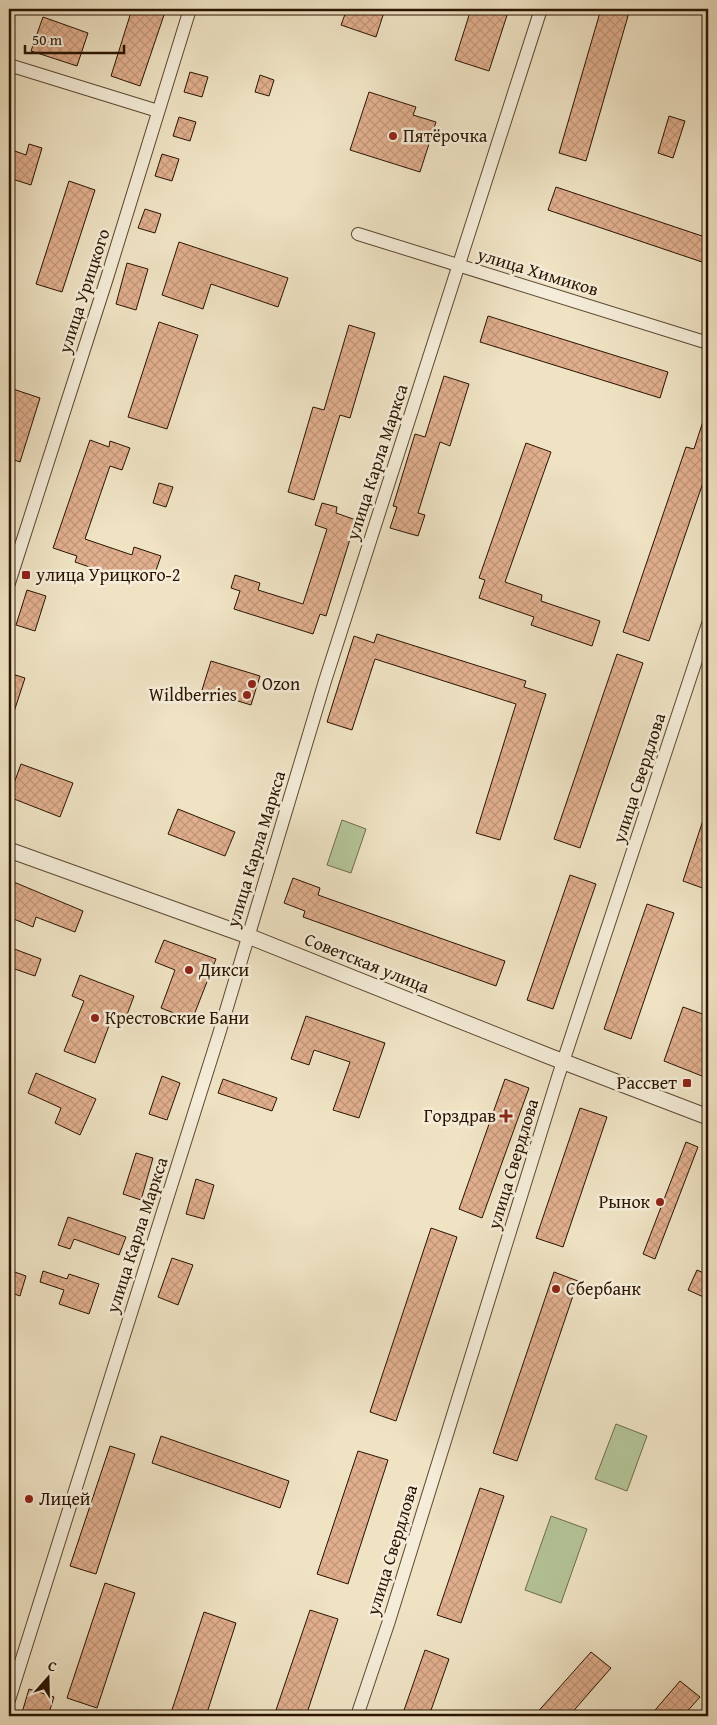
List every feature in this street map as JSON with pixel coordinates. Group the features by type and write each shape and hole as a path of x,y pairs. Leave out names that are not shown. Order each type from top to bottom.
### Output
{"street":[{"name":"улица Урицкого","path":"9,583 107,278 190,9"},
{"name":"улица Карла Маркса","path":"9,1700 219,1034 326,681 541,9"},
{"path":"9,65 158,111"},
{"name":"улица Химиков","path":"358,234 708,343"},
{"name":"улица Свердлова","path":"357,1716 563,1062 708,624"},
{"name":"Советская улица","path":"9,850 248,936 563,1062 708,1117"}],"green space":[{"path":"342,820 366,829 351,873 327,865"},
{"path":"616,1424 647,1436 627,1491 595,1479"},
{"path":"551,1516 587,1529 561,1603 525,1590"}],"building":[{"path":"132,9 166,9 140,86 111,76"},
{"path":"347,9 385,9 376,37 341,25"},
{"path":"471,9 509,9 489,71 455,60"},
{"path":"601,9 630,9 586,161 559,153"},
{"path":"43,17 88,33 77,66 31,51"},
{"path":"190,72 208,77 202,97 184,92"},
{"path":"260,75 274,80 269,96 255,92"},
{"name":"Пятёрочка","path":"369,92 416,107 413,115 436,122 420,172 350,150"},
{"path":"669,116 685,121 673,158 658,153"},
{"path":"179,117 196,122 190,141 173,136"},
{"path":"29,144 42,148 31,185 9,178 9,149 26,155"},
{"path":"162,154 179,159 172,181 155,176"},
{"path":"69,181 95,190 62,292 36,284"},
{"path":"556,187 708,238 708,255 705,263 548,210"},
{"path":"145,209 161,214 155,233 138,228"},
{"path":"179,242 288,278 278,307 211,284 203,309 162,295"},
{"path":"127,263 148,269 136,310 116,304"},
{"path":"488,316 668,372 660,398 480,342"},
{"path":"159,322 198,335 167,429 128,417"},
{"path":"349,325 375,333 350,418 340,415 314,500 288,492 313,407 324,410"},
{"path":"444,376 469,384 450,446 440,442 418,513 425,515 418,536 390,528 397,507 393,506 415,434 425,437"},
{"path":"13,389 40,398 20,462 9,458 9,404"},
{"path":"706,412 708,412 708,468 649,641 623,632 686,447 694,449"},
{"path":"90,440 109,447 110,441 130,448 122,470 110,466 85,539 132,555 134,547 161,556 153,579 133,572 130,581 75,562 77,556 53,548"},
{"path":"526,443 551,452 505,582 542,595 541,601 600,621 592,646 531,625 534,617 479,598 485,580 479,578"},
{"path":"159,483 173,487 166,507 153,503"},
{"path":"322,503 337,507 336,513 356,520 326,616 320,614 313,634 234,609 240,591 231,588 235,575 260,583 258,590 303,604 327,529 315,525"},
{"path":"27,590 46,596 35,631 16,625"},
{"path":"377,634 526,681 524,687 546,694 500,840 476,833 516,704 375,659 352,730 327,722 354,636 374,643"},
{"path":"617,654 643,663 580,848 554,839"},
{"path":"211,661 260,676 251,705 202,690"},
{"path":"9,673 25,678 11,721 9,720"},
{"path":"21,764 73,783 60,817 9,797"},
{"path":"178,809 235,832 225,856 168,834"},
{"path":"706,811 708,811 708,890 683,881"},
{"path":"570,875 596,884 553,1009 527,1000"},
{"path":"293,878 320,888 318,895 505,961 496,986 303,917 305,911 284,903"},
{"path":"9,880 83,911 75,932 36,917 33,927 9,917"},
{"path":"647,904 674,913 631,1039 604,1029"},
{"path":"164,940 216,959 192,1020 161,1008 175,970 155,962"},
{"path":"9,947 41,959 35,976 9,967"},
{"name":"Крестовские Бани","path":"80,975 134,996 125,1020 113,1015 95,1063 64,1051 84,1001 72,996"},
{"path":"683,1007 708,1016 708,1060 702,1076 664,1061"},
{"path":"306,1016 385,1043 359,1118 333,1110 350,1062 314,1050 309,1065 291,1059"},
{"path":"36,1073 96,1099 80,1135 55,1123 61,1108 28,1093"},
{"path":"162,1076 180,1083 167,1120 149,1114"},
{"path":"223,1079 277,1098 272,1111 218,1093"},
{"path":"505,1079 529,1088 482,1218 459,1209"},
{"path":"580,1108 607,1117 563,1247 536,1238"},
{"path":"686,1142 698,1147 655,1259 643,1254"},
{"path":"136,1153 153,1158 141,1200 123,1194"},
{"path":"196,1179 214,1185 204,1219 186,1214"},
{"path":"68,1217 126,1237 119,1255 74,1239 70,1249 58,1245"},
{"path":"431,1228 457,1237 396,1421 370,1412"},
{"path":"172,1258 193,1265 178,1305 158,1297"},
{"path":"9,1270 26,1276 20,1296 9,1292"},
{"path":"697,1270 708,1275 708,1299 688,1290"},
{"path":"43,1271 67,1279 69,1274 99,1284 89,1314 59,1304 64,1290 40,1282"},
{"path":"554,1272 578,1281 517,1461 493,1453"},
{"path":"161,1436 289,1481 280,1508 152,1463"},
{"path":"110,1446 135,1454 96,1574 70,1566"},
{"path":"358,1451 388,1460 348,1584 317,1574"},
{"path":"480,1488 504,1496 461,1623 437,1615"},
{"path":"105,1583 135,1593 97,1708 67,1698"},
{"path":"310,1610 338,1619 306,1716 274,1716"},
{"path":"204,1612 236,1623 206,1716 170,1716"},
{"path":"425,1650 449,1659 429,1716 402,1716"},
{"path":"591,1652 611,1668 569,1716 534,1716"},
{"path":"680,1681 700,1697 683,1716 650,1716"},
{"path":"29,1689 54,1697 48,1716 21,1716"}],"place":[{"name":"Пятёрочка","path":"393,136"},
{"name":"улица Урицкого-2","path":"26,575"},
{"name":"Ozon","path":"252,684"},
{"name":"Wildberries","path":"247,695"},
{"name":"Дикси","path":"189,970"},
{"name":"Крестовские Бани","path":"95,1018"},
{"name":"Рассвет","path":"687,1083"},
{"name":"Горздрав","path":"506,1116"},
{"name":"Рынок","path":"660,1202"},
{"name":"Сбербанк","path":"556,1289"},
{"name":"Лицей","path":"29,1499"}]}
